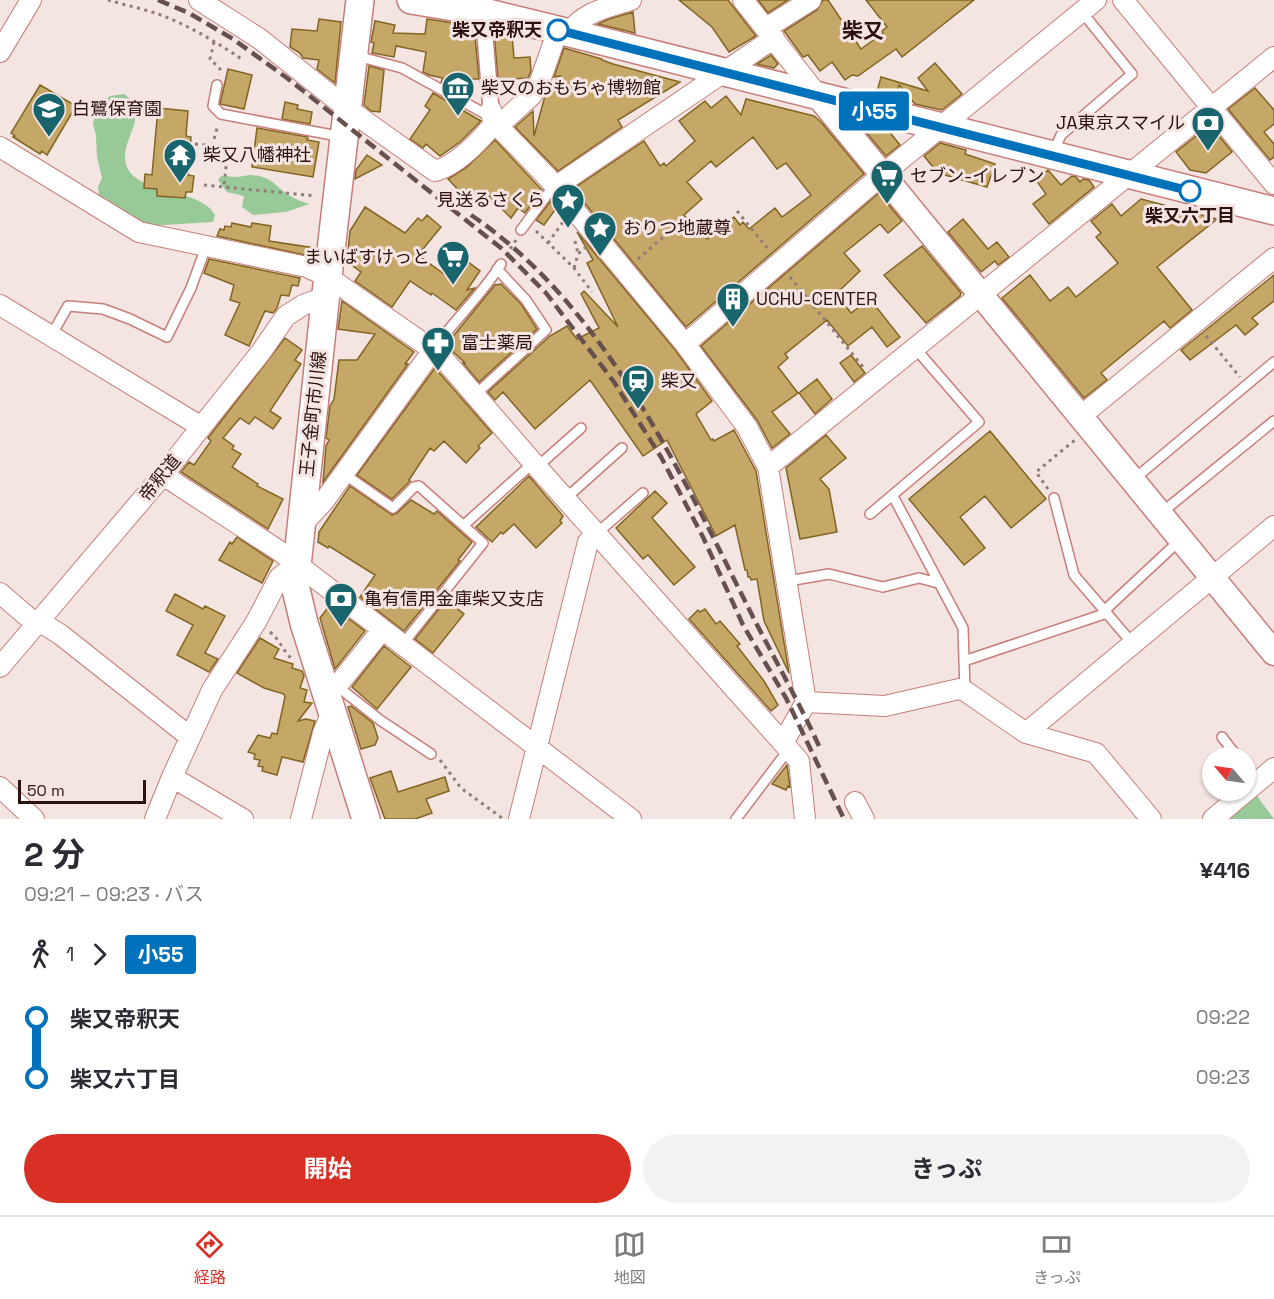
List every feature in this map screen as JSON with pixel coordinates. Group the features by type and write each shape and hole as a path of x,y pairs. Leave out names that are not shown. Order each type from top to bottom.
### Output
{"main road":[{"name":"王子金町市川線","path":"360,0 295,585 298,604 332,696 366,819"},
{"path":"411,0 484,12 1274,212"}],"street":[{"path":"0,52 31,0"},
{"path":"199,0 260,39 348,109 435,171 443,169 481,139 494,119 532,95 563,32 595,12 631,0"},
{"path":"743,0 819,97 1274,653"},
{"path":"555,187 725,72 812,0"},
{"path":"1123,0 1274,184"},
{"path":"685,344 883,174 1089,6"},
{"path":"484,23 494,119 626,270 685,344 747,427 768,467 806,702 786,746"},
{"path":"768,467 1274,57"},
{"path":"0,147 139,232 307,267 326,290 433,350 799,761 805,819"},
{"path":"1086,421 1195,323 1274,258"},
{"name":"帝釈道","path":"0,667 163,475 261,352 286,316 303,305 314,302 326,290"},
{"path":"0,305 200,426"},
{"path":"300,526 324,501 433,350"},
{"path":"163,475 296,564 631,819"},
{"path":"1026,733 1274,526"},
{"path":"519,819 588,542 596,534"},
{"path":"155,819 212,690 256,622 279,578 296,564"},
{"path":"0,593 38,623 61,635 190,738"},
{"path":"301,819 332,696 382,630"},
{"path":"806,702 885,706 959,689 965,691 1026,733 1096,753 1151,819"},
{"path":"1256,773 1274,768"},
{"path":"172,777 243,819"},
{"path":"0,787 34,819"},
{"path":"1213,819 1229,801"}],"lane":[{"path":"1052,156 1061,135 1132,74 1089,6"},
{"path":"355,55 402,68 494,119"},
{"path":"217,86 213,106 220,114 345,138"},
{"path":"524,226 555,187"},
{"path":"51,336 68,306 103,309 167,337 191,288 206,247"},
{"path":"433,350 499,267 526,300 546,330 475,395"},
{"path":"870,514 979,422 915,348"},
{"path":"1133,480 1274,362"},
{"path":"1161,514 1274,420"},
{"path":"464,525 581,429"},
{"path":"565,499 622,448"},
{"path":"344,474 393,508 414,487 419,486 483,543 402,645"},
{"path":"596,534 643,493"},
{"path":"893,496 963,628 965,691"},
{"path":"1054,498 1074,575 1133,644"},
{"path":"964,661 1106,612 1181,539"},
{"path":"788,581 829,574 883,586 919,578 938,583"},
{"path":"332,696 380,720 431,754"},
{"path":"1222,737 1230,747"},
{"path":"736,819 786,746"}],"path":[{"path":"108,0 161,15 214,41 243,60"},
{"path":"214,41 210,59 220,69 217,86"},
{"path":"212,146 220,114"},
{"path":"195,144 228,147 224,187"},
{"path":"204,185 327,197"},
{"path":"548,243 574,209"},
{"path":"737,211 873,380"},
{"path":"626,270 678,224"},
{"path":"499,267 524,226 548,243 578,273 592,292"},
{"path":"1195,323 1247,385"},
{"path":"1054,498 1036,472 1086,421"},
{"path":"256,622 277,637 286,654 299,664"},
{"path":"431,754 443,762 450,776 461,788 504,819"}],"green space":[{"path":"124,94 134,102 135,116 125,152 128,169 136,178 149,185 194,199 206,206 215,215 213,222 148,226 136,221 99,195 98,187 102,178 93,123 97,107 110,96"},
{"path":"249,175 270,180 289,195 309,204 286,212 253,215 242,207 244,196 227,192 218,180 221,176"},
{"path":"1256,797 1274,819 1228,818 1250,801 1256,801"}],"building":[{"path":"679,0 728,0 756,36 729,52 712,27"},
{"path":"758,0 788,0 768,13"},
{"path":"823,0 828,0 861,49 883,33 882,31 887,27 866,0 974,0 902,57 896,49 858,76 852,75 845,80 832,62 820,71 808,55 803,57 784,31 817,10"},
{"path":"633,12 635,33 598,24 609,19"},
{"path":"319,19 341,22 335,83 317,69 319,60 303,58 300,53 290,47 292,29 317,31"},
{"path":"427,19 474,26 479,79 467,79 459,92 441,82 443,78 423,72 426,52 396,46 394,57 372,53 374,43 371,42 375,21 395,25 393,33 425,34"},
{"path":"494,32 512,35 514,58 530,57 531,71 528,78 498,80"},
{"path":"564,48 680,82 618,120 622,127 558,171 515,127 533,111 534,136 545,96 560,76 554,77"},
{"path":"771,55 778,64 774,68 757,64"},
{"path":"935,63 962,94 942,110 915,104 899,85 896,96 877,92 881,77 928,91 918,78"},
{"path":"369,66 384,70 380,112 371,111 364,105"},
{"path":"228,69 252,75 244,109 220,104"},
{"path":"40,85 76,106 47,155 42,151 40,154 13,137 15,136 11,133"},
{"path":"1255,88 1274,110 1274,124 1264,132 1274,144 1274,157 1270,160 1228,109"},
{"path":"433,93 481,121 460,142 440,156 426,144 423,148 410,139 430,110 425,106"},
{"path":"726,96 741,115 746,99 814,116 864,174 686,327 573,189 644,141 660,166 664,163 666,166 695,141 679,121 705,101 711,108","holes":["753,137 777,169 786,163 811,195 782,217 775,208 749,229 743,222 740,225 734,217 707,239 684,215 702,199 687,182 711,161 716,167"]},
{"path":"285,102 298,105 297,109 312,112 310,124 282,119"},
{"path":"158,108 188,111 186,136 191,137 188,175 194,176 192,192 186,192 185,198 157,196 157,189 144,188 145,174 152,175"},
{"path":"1210,125 1232,152 1206,173 1190,170 1176,152"},
{"path":"872,126 887,129 900,145 886,156 865,131"},
{"path":"257,128 308,137 307,140 319,142 313,177 252,167"},
{"path":"495,140 542,190 525,213 518,208 511,218 485,192 475,202 464,192 462,194 448,179 467,167"},
{"path":"940,143 966,150 965,154 995,164 987,187 938,173 924,156"},
{"path":"367,155 382,165 355,179 356,170"},
{"path":"1048,170 1061,185 1072,176 1080,182 1083,179 1089,180 1094,187 1049,224 1033,204 1046,194 1036,180"},
{"path":"879,193 902,221 888,233 880,224 844,253 860,271 836,294 851,313 870,299 900,337 887,347 872,327 848,346 827,320 785,354 788,358 778,367 798,393 772,412 790,434 772,448 757,420 701,346"},
{"path":"1141,199 1217,219 1157,267 1192,310 1170,328 1164,321 1101,373 1107,380 1084,398 1002,298 1030,275 1050,301 1068,287 1076,297 1118,263 1096,237 1101,233 1091,221 1112,204 1121,216"},
{"path":"551,201 557,207 544,225 536,220"},
{"path":"365,207 405,233 418,218 422,221 427,215 441,227 418,255 444,274 456,257 464,259 480,271 467,290 475,288 456,310 410,281 392,307 355,281 361,272 347,262 350,231"},
{"path":"963,219 988,249 997,242 1009,257 998,265 995,261 981,272 948,232"},
{"path":"232,223 251,227 252,223 271,226 269,241 315,248 314,257 217,236 220,229 224,230 225,226 231,227"},
{"path":"577,232 676,351 712,401 696,414 711,440 714,441 734,430 756,471 789,673 764,621 757,579 751,580 745,570 735,525 716,536 667,440 643,456 590,380 535,429 503,392 495,400 488,392 550,336 567,326 577,339 599,328 581,294 584,291 618,327 587,263 593,260"},
{"path":"922,246 961,293 926,323 884,275"},
{"path":"209,259 300,278 298,286 292,285 289,296 281,295 273,313 265,311 249,346 225,335 240,303 230,300 234,285 204,273"},
{"path":"1274,275 1274,301 1252,318 1258,324 1245,335 1236,325 1190,360 1181,350"},
{"path":"501,284 521,304 537,329 479,382 463,363 465,363 446,345 495,285"},
{"path":"342,301 414,352 405,364 408,364 323,482 326,446 329,440 326,438 330,406 334,399 339,360 357,360 375,334 338,329"},
{"path":"285,338 302,350 295,360 301,364 270,411 281,418 273,429 255,417 249,424 240,418 223,438 234,446 232,449 241,454 232,467 258,484 257,486 283,499 268,529 181,472 189,462 194,465 211,441 208,438"},
{"path":"851,355 865,373 854,382 840,363"},
{"path":"435,368 492,433 478,446 480,448 466,463 444,441 434,451 430,448 410,481 392,499 357,475"},
{"path":"817,379 832,399 815,414 799,393"},
{"path":"990,431 1046,499 1011,528 985,496 960,517 985,548 964,565 909,499"},
{"path":"826,435 846,458 820,479 829,489 837,532 800,539 786,468"},
{"path":"529,476 563,516 560,521 562,523 536,548 514,524 503,534 501,532 492,542 476,527"},
{"path":"350,486 392,515 411,500 434,514 437,511 472,542 458,560 460,561 404,631 360,597 375,575 329,546 328,548 318,542 319,532"},
{"path":"655,491 667,503 652,518 695,567 674,585 648,555 643,559 616,528"},
{"path":"237,537 273,561 262,583 219,560 230,542 232,544"},
{"path":"175,594 203,609 205,606 225,616 205,653 218,659 209,672 177,655 193,625 166,611"},
{"path":"446,600 464,614 433,653 415,639"},
{"path":"330,605 365,631 335,669 320,618"},
{"path":"705,609 716,624 720,621 740,644 737,646 764,681 778,705 771,711 689,619 698,610 700,612"},
{"path":"260,638 279,649 274,658 293,664 292,668 302,671 304,676 300,688 307,690 304,702 312,703 298,721 306,719 315,721 303,762 282,757 277,775 262,771 263,767 258,766 260,760 254,759 255,754 248,752 258,735 270,738 272,733 277,734 284,694 264,688 237,673"},
{"path":"384,646 411,667 377,709 352,687"},
{"path":"351,706 373,723 378,738 375,745 361,749 348,707"},
{"path":"787,765 790,787 788,786 786,790 772,784"},
{"path":"391,771 398,792 445,777 449,791 426,799 432,813 415,819 385,819 370,778"}],"railway":[{"path":"158,0 189,13 233,39 287,78 501,248 546,293 614,382 661,457 703,537 743,625 786,698 844,819"},
{"path":"471,215 519,253 562,296 601,345 636,397 698,508 819,746"}],"bus line":[{"name":"小55","path":"558,30 1190,191"}],"place":[{"name":"柴又帝釈天","path":"558,30"},
{"name":"柴又のおもちゃ博物館","path":"458,117"},
{"name":"白鷺保育園","path":"49,138"},
{"name":"JA東京スマイル","path":"1208,152"},
{"name":"柴又八幡神社","path":"180,184"},
{"name":"柴又六丁目","path":"1190,191"},
{"name":"セブン-イレブン","path":"887,205"},
{"name":"見送るさくら","path":"568,229"},
{"name":"おりつ地蔵尊","path":"600,257"},
{"name":"まいばすけっと","path":"453,286"},
{"name":"UCHU-CENTER","path":"733,328"},
{"name":"富士薬局","path":"438,372"},
{"name":"柴又","path":"638,410"},
{"name":"亀有信用金庫柴又支店","path":"341,628"}],"district":[{"name":"柴又","path":"863,31"}]}
